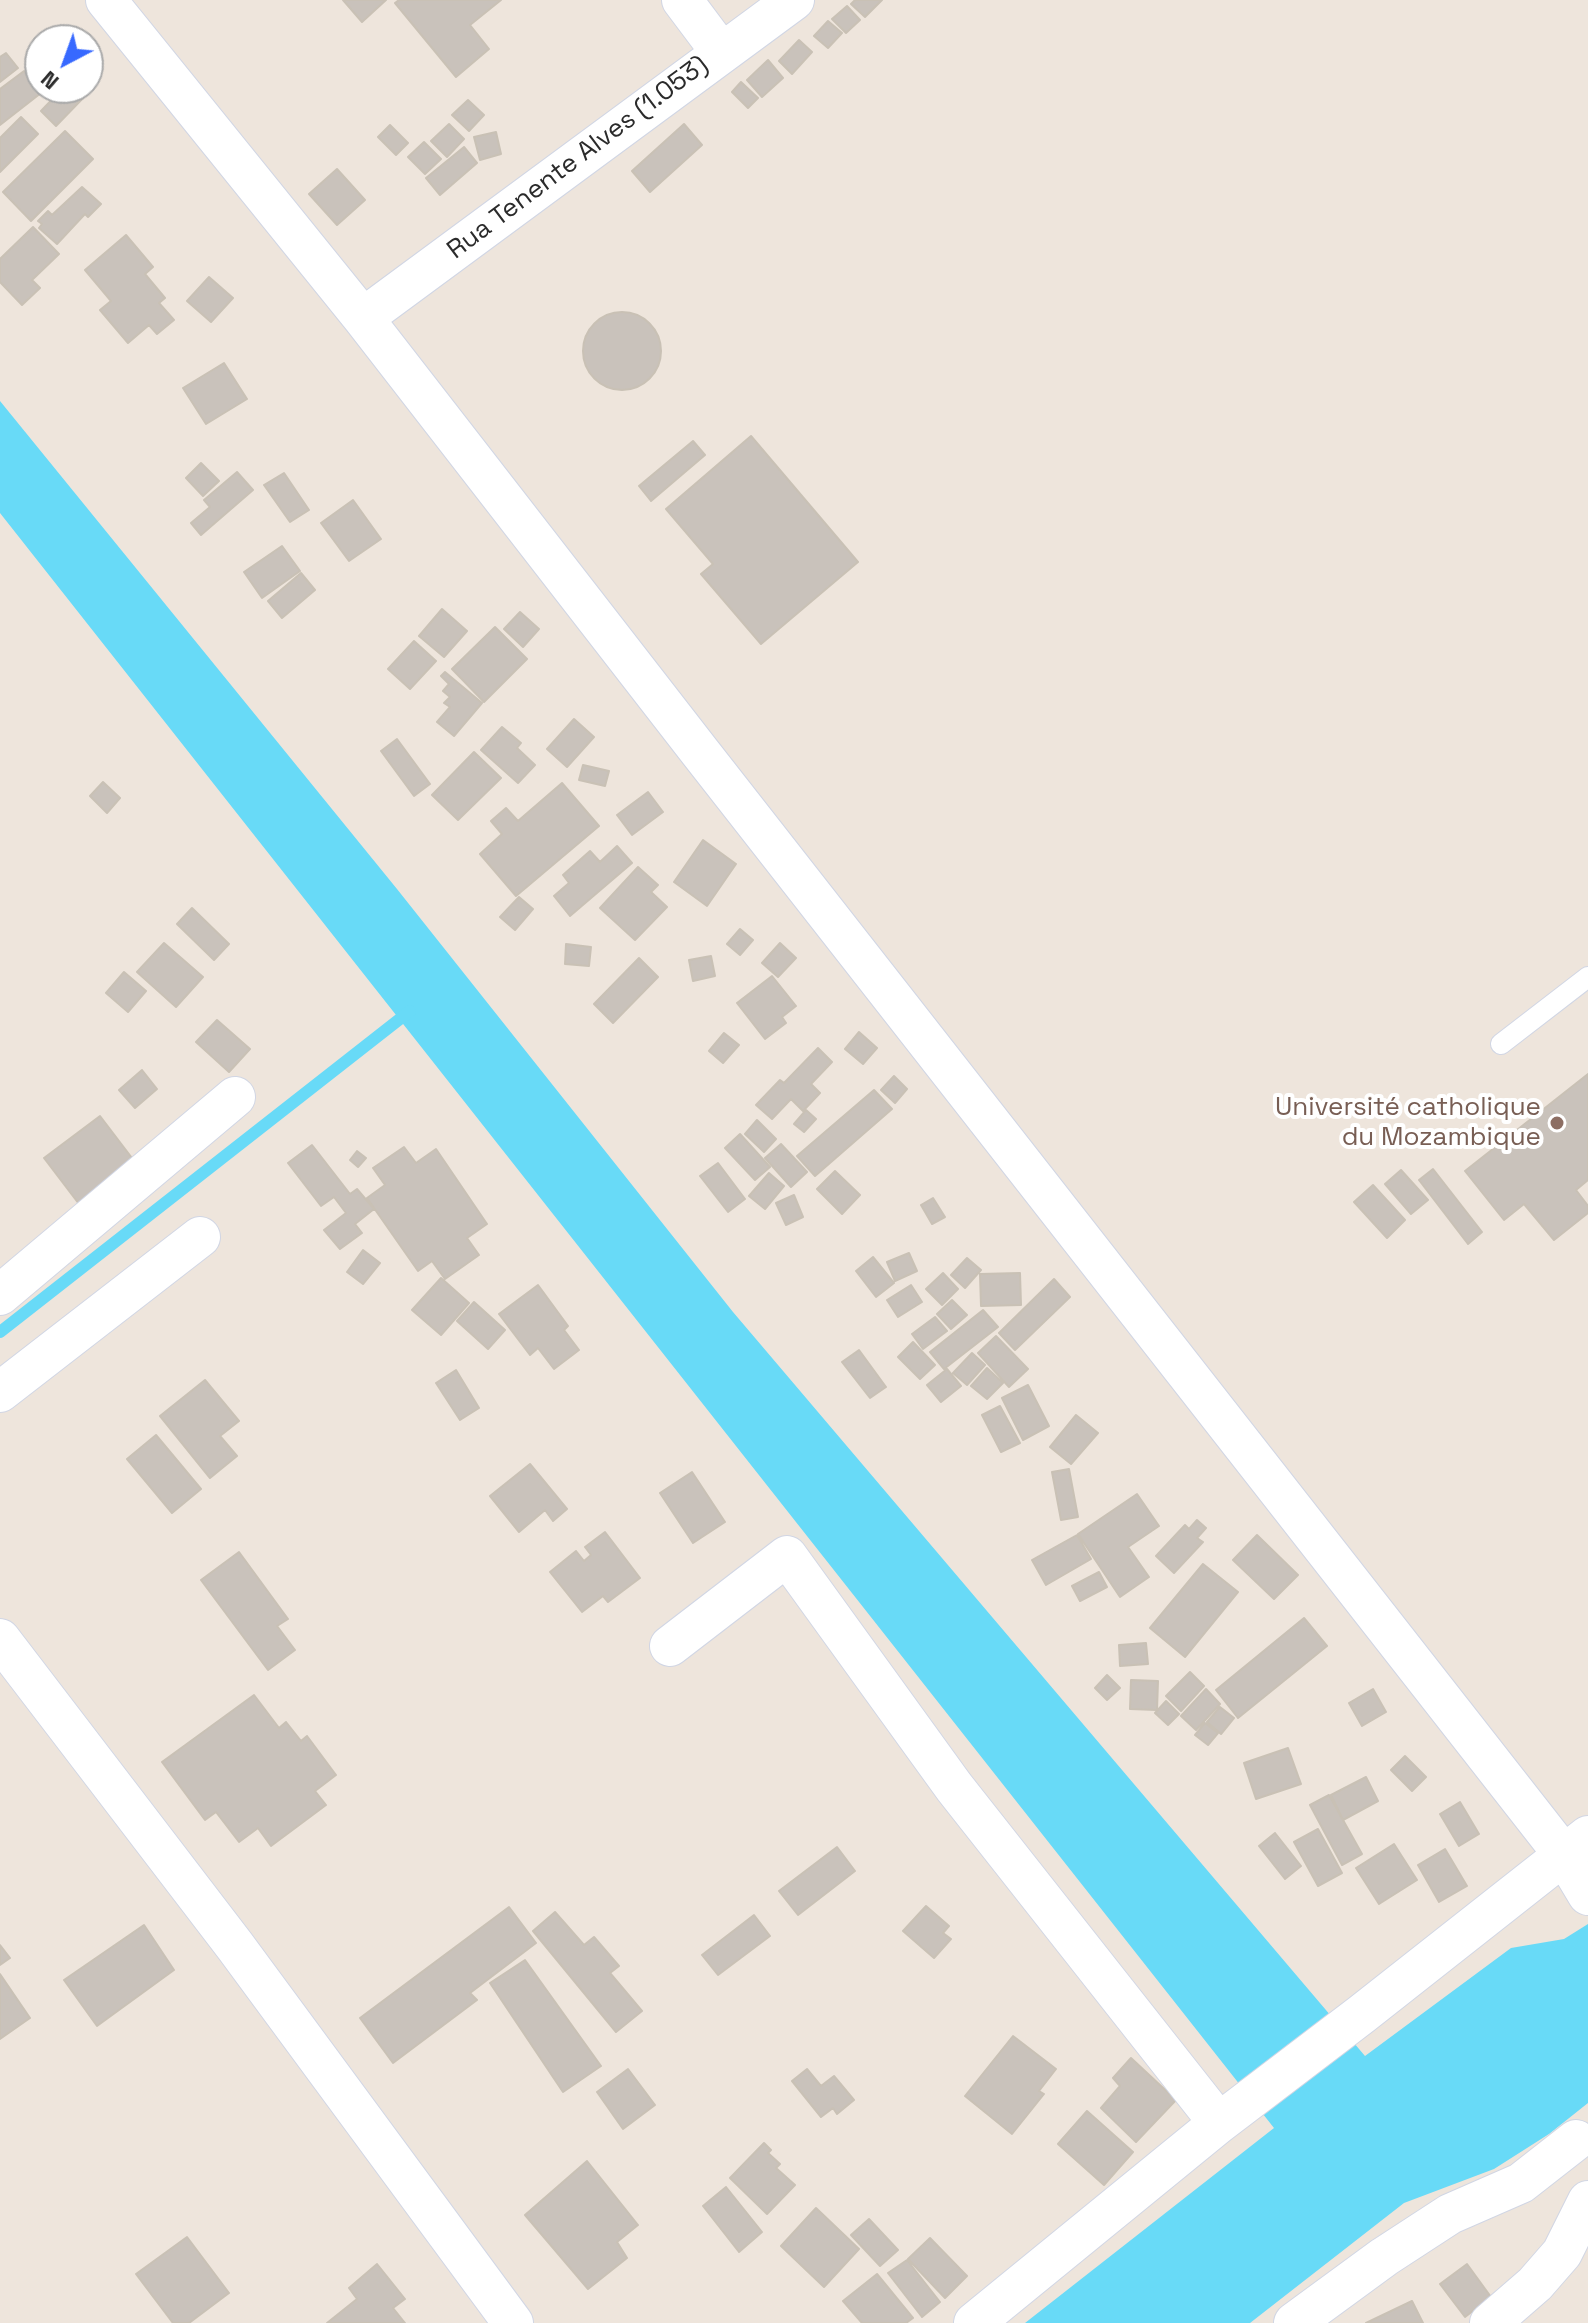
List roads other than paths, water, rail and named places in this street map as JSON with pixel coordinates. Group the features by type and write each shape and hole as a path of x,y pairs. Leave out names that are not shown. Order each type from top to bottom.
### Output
{"street":[{"path":"106,0 363,318 710,765 1576,1845 1588,1895"},
{"path":"682,0 721,52"},
{"name":"Rua Tenente Alves (1.053)","path":"363,318 794,0"},
{"path":"0,1295 235,1097"},
{"path":"0,1392 200,1237"},
{"path":"670,1646 787,1556 954,1787 1219,2123"},
{"path":"0,1639 235,1946 513,2323"},
{"path":"974,2323 1219,2123 1576,1845"},
{"path":"1294,2323 1384,2257 1450,2214 1521,2183 1582,2136 1588,2178"},
{"path":"1490,2323 1535,2284 1562,2253 1588,2201"}],"lane":[{"path":"1501,1044 1588,977"}],"water":[{"path":"0,401 397,889 733,1312 1365,2056 1511,1948 1564,1939 1588,1924 1588,2103 1549,2134 1494,2169 1404,2203 1250,2323 1025,2323 1274,2128 0,513"}],"waterway":[{"path":"0,1332 410,1011"}],"place":[{"name":"Université catholique du Mozambique","path":"1557,1123"}]}
